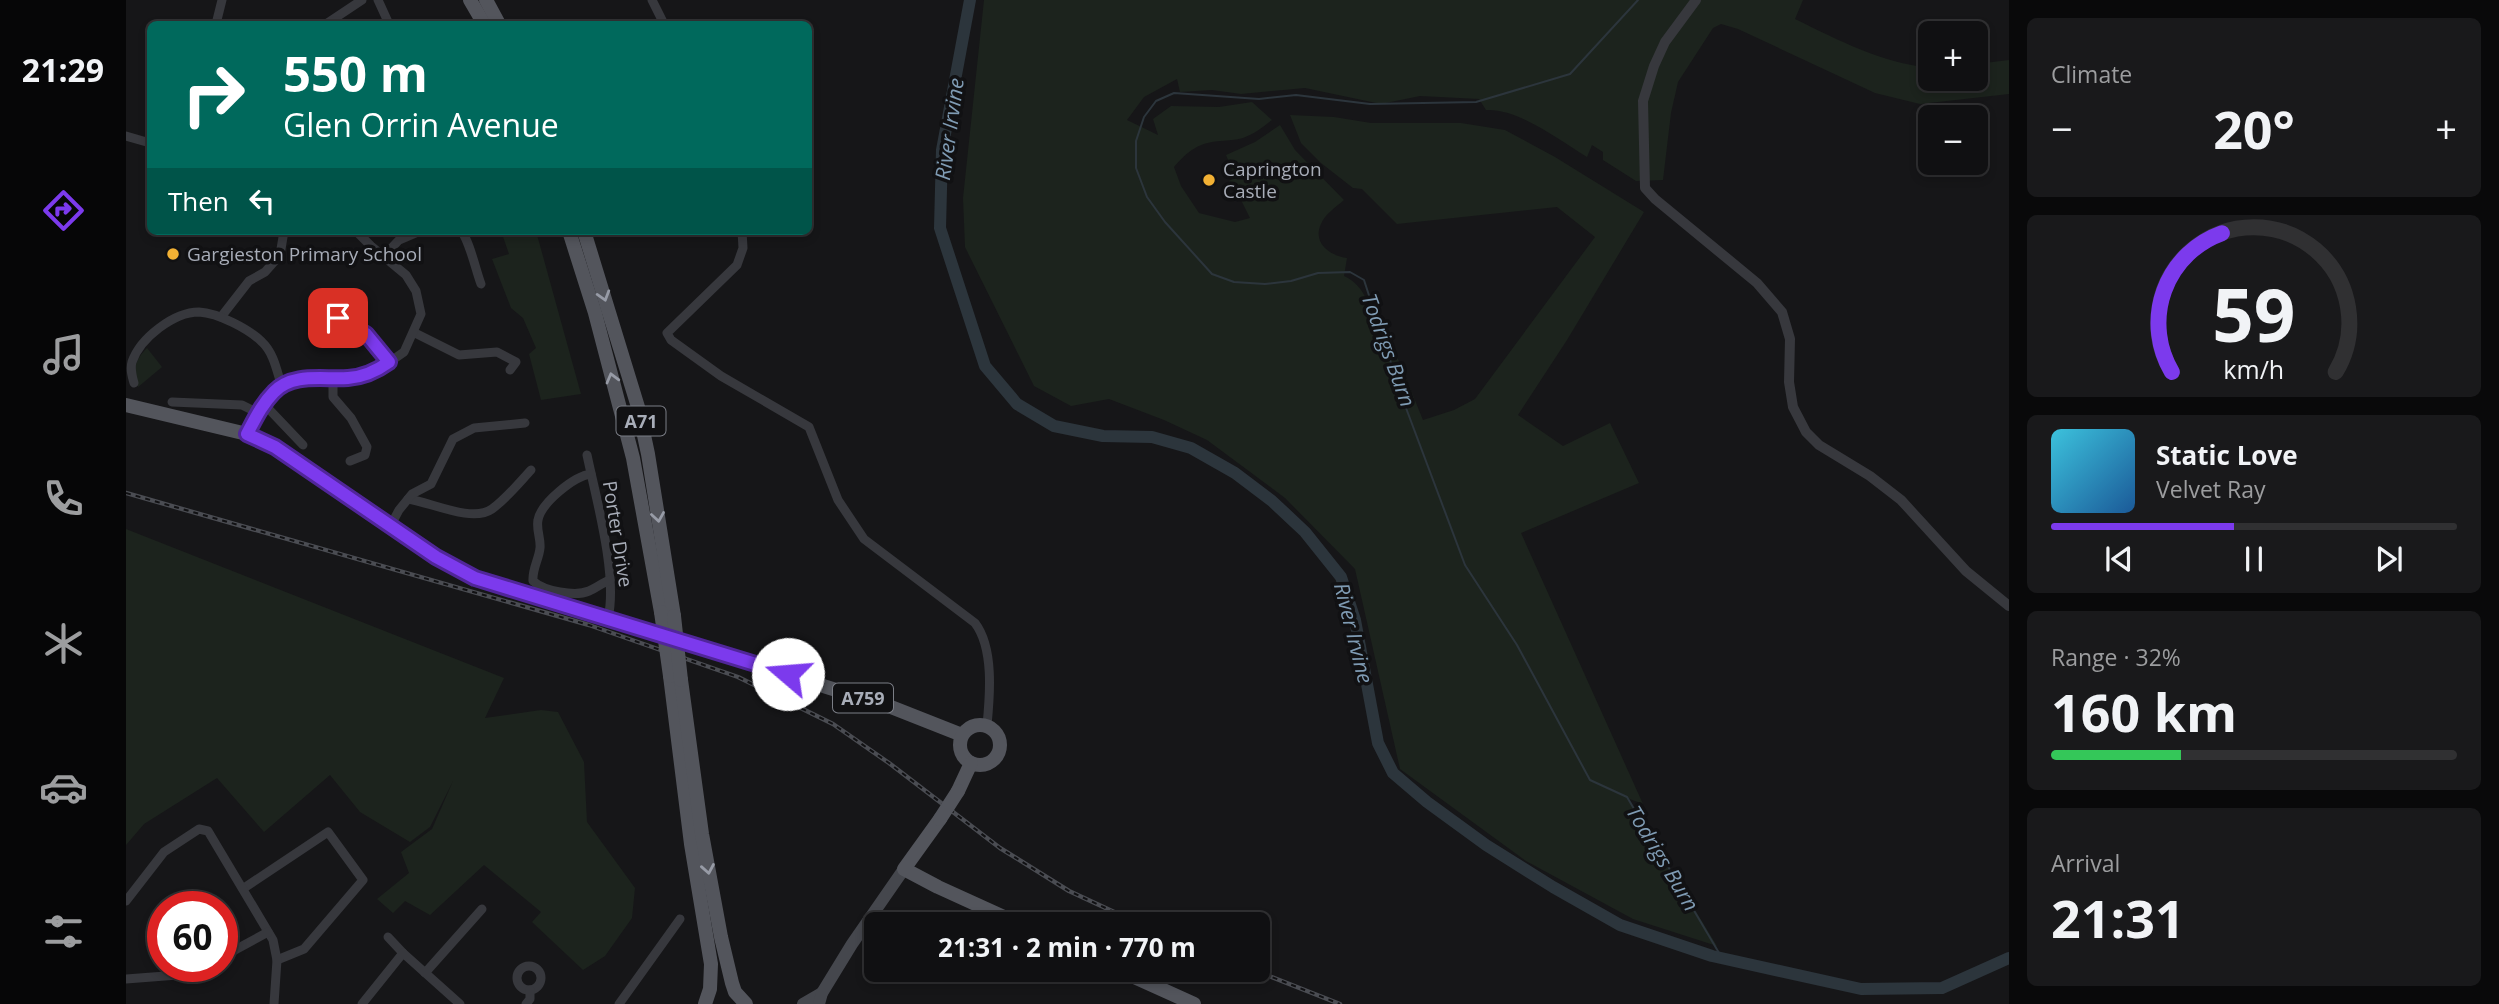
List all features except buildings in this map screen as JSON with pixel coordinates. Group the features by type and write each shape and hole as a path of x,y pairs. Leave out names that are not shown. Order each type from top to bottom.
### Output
{"main road":[{"path":"470,0 482,21"},
{"path":"486,0 497,21"},
{"name":"A71","path":"570,235 595,313 633,458 667,614"},
{"name":"A71","path":"585,235 638,407 648,454 675,678 691,844 711,964 710,989 705,1004"},
{"name":"A759","path":"126,406 247,434 275,447 436,557 475,578 891,707 962,735"},
{"name":"A71","path":"675,678 721,937 735,992 746,1004"},
{"path":"987,725 998,735 1000,751 991,762 983,765 971,763 961,752 959,745 962,735 973,726 987,725"},
{"path":"803,1004 821,998 852,944 958,791 971,763"},
{"path":"904,869 993,912"},
{"path":"1145,982 1194,1004"}],"street":[{"path":"217,21 222,0"},
{"path":"330,21 362,0"},
{"path":"378,0 386,8 388,21"},
{"path":"652,0 662,21"},
{"path":"1696,0 1665,42 1643,101 1645,188 1756,283 1782,312 1790,339 1789,383 1793,407 1806,432 1819,445 1870,477 1900,500 1966,571 2009,606"},
{"path":"126,136 147,143"},
{"path":"222,317 248,281 265,272 281,255 284,235"},
{"path":"247,434 258,413 276,390 313,377 350,378 378,370 404,352 415,333 421,314 416,291 406,275 360,235"},
{"path":"383,257 399,240 411,235"},
{"path":"465,235 481,284"},
{"path":"742,235 743,248 737,264 667,332 671,340 721,376 809,427 838,499 864,539 975,623 983,634 990,687 987,725"},
{"path":"327,295 338,318 366,334 389,362"},
{"path":"322,314 334,309"},
{"path":"134,383 128,370 138,351 158,330 180,315 199,312 222,317 263,343 274,360 282,387"},
{"path":"415,333 459,355 498,352 513,366 526,358"},
{"path":"333,378 333,397 360,433 367,447 365,455"},
{"path":"172,402 242,405 258,413"},
{"path":"264,404 303,445"},
{"path":"391,525 412,494 431,484 453,439 474,428 525,423"},
{"path":"350,461 365,455 378,456"},
{"name":"Porter Drive","path":"587,455 610,580 611,607 608,618"},
{"path":"408,499 470,514 485,513 531,471"},
{"path":"591,474 580,475 570,482 540,513 537,522 540,547 533,581 539,586 577,594 610,580"},
{"path":"126,901 164,852 199,829 211,833 273,940 278,960 274,1004"},
{"path":"244,888 328,832 363,880 304,949 278,960"},
{"path":"425,973 482,909"},
{"path":"619,1004 680,919"},
{"path":"238,948 268,932"},
{"path":"388,937 460,1004"},
{"path":"362,1004 403,953"},
{"path":"126,979 147,977"},
{"path":"526,1004 530,999 530,990"}],"shaded area":[{"path":"984,0 1803,0 1795,19 1877,56 1918,66 1918,91 1988,91 1988,63 2009,60 2009,94 1920,104 1875,93 1738,29 1721,24 1713,28 1678,82 1671,113 1663,180 1636,181 1603,160 1603,152 1592,145 1587,157 1525,120 1511,114 1486,110 1479,99 1420,96 1381,104 1305,88 1241,94 1212,90 1180,92 1177,79 1144,97 1127,120 1158,135 1153,119 1171,106 1219,107 1252,102 1272,120 1243,138 1200,145 1174,167 1181,186 1199,213 1235,222 1250,218 1241,200 1249,196 1243,187 1236,191 1229,181 1235,177 1226,155 1255,142 1280,125 1295,150 1344,200 1323,221 1319,231 1321,243 1334,255 1347,258 1344,276 1362,291 1376,328 1385,327 1423,420 1454,410 1475,399 1595,237 1557,207 1397,224 1362,189 1353,188 1301,143 1290,115 1334,117 1371,123 1461,123 1505,130 1555,157 1644,212 1518,415 1563,446 1610,423 1639,483 1521,533 1643,804 1627,798 1717,946 1633,919 1526,861 1400,769 1355,569 1285,498 1207,440 1109,399 1071,406 1034,386 965,247 963,198"},
{"path":"502,235 537,235 581,394 541,400 529,354 536,348 523,318 511,308 492,259 509,254"},
{"path":"147,348 162,367 138,387 136,366"},
{"path":"126,529 504,678 485,718 541,710 558,712 584,762 587,822 635,888 632,918 605,956 583,970 532,922 541,912 484,865 430,915 405,901 393,913 377,899 409,873 401,852 432,829 453,781 430,827 410,842 360,812 330,775 264,832 217,778 144,824 126,845"}],"waterway":[{"name":"River Irvine","path":"970,0 942,150 940,228 985,366 1017,404 1054,426 1103,436 1152,437 1191,448 1235,473 1272,501 1305,532 1341,577 1355,620 1378,743 1393,773 1427,802 1486,845 1553,887 1620,925 1712,956 1861,989 1942,988 2009,958"},
{"name":"Todrigs Burn","path":"1638,0 1570,74 1476,102 1370,104 1296,95 1259,99 1174,93 1156,101 1144,117 1136,141 1136,168 1147,197 1165,222 1212,274 1234,282 1265,284 1291,281 1318,273 1350,272 1364,280 1403,400 1465,565 1517,645 1590,780 1627,797 1722,958"}],"railway":[{"path":"126,493 589,625 738,677 833,724 1000,848 1069,891 1114,912"},
{"path":"1270,976 1340,1004"}],"place":[{"name":"Caprington Castle","path":"1209,180"},
{"name":"Gargieston Primary School","path":"173,254"}],"route":[{"path":"338,318 366,334 389,362 378,370 350,378 313,377 292,382 276,390 258,413 247,434 275,447 436,557 475,578 788,674"}]}
